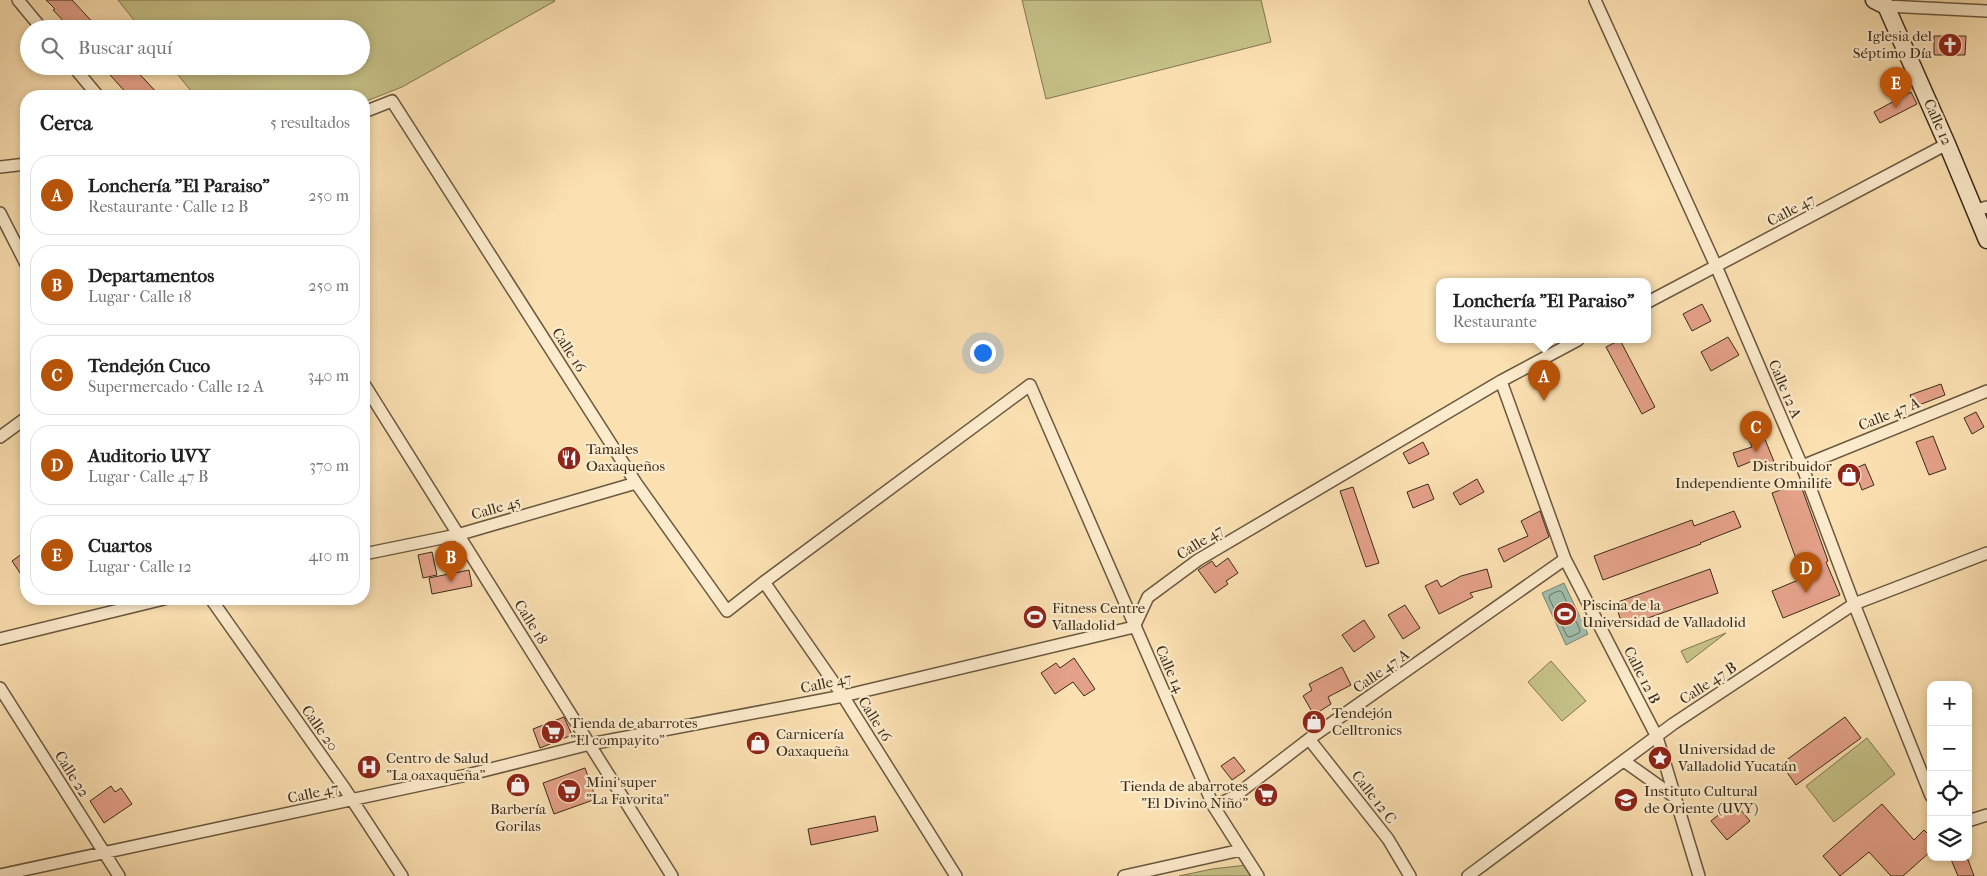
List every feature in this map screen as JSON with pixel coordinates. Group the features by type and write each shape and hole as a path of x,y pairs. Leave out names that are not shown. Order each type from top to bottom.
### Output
{"street":[{"path":"18,0 35,20"},
{"name":"Calle 12 A","path":"1595,0 1716,266 1802,466 1854,604 1927,786"},
{"name":"Calle 12","path":"1880,3 1987,11"},
{"name":"Calle 12","path":"1880,3 1981,208 1987,240"},
{"path":"80,75 93,90"},
{"name":"Calle 16","path":"370,110 392,101 636,483 727,611 764,582 843,696 956,876"},
{"name":"Calle 47","path":"1651,300 1948,144"},
{"path":"0,167 20,165"},
{"path":"0,213 20,252"},
{"name":"Calle 47","path":"0,875 467,775 590,744 843,696 1134,627 1148,597 1198,560 1501,381 1572,343"},
{"name":"Calle 12 B","path":"1501,381 1565,559 1657,737 1699,876"},
{"name":"Calle 14","path":"764,582 1030,385 1214,807 1258,876"},
{"name":"Calle 47 A","path":"1802,466 1987,390"},
{"name":"Calle 18","path":"370,394 672,876"},
{"path":"0,437 20,422"},
{"name":"Calle 45","path":"370,553 457,535 636,483"},
{"name":"Calle 47 B","path":"1468,876 1673,724 1854,604 1987,553"},
{"name":"Calle 47 A","path":"1214,807 1235,796 1309,739 1565,559"},
{"path":"1128,611 1148,597"},
{"path":"0,639 139,605"},
{"name":"Calle 20","path":"215,605 352,800 402,876"},
{"name":"Calle 22","path":"0,688 119,876"},
{"name":"Calle 12 C","path":"1309,739 1388,839 1410,876"},
{"path":"1624,761 1676,798"},
{"path":"1972,820 1987,816"},
{"path":"1124,876 1241,850"}],"shaded area":[{"path":"118,0 555,1 402,87 370,100 370,90 190,90 178,75 370,75 370,20 134,20"},
{"path":"1022,0 1261,0 1271,42 1046,99"},
{"path":"1726,633 1687,663 1681,651"},
{"path":"1551,661 1586,701 1562,721 1528,682"},
{"path":"1867,738 1895,774 1834,822 1806,786"},
{"path":"1247,865 1254,876 1179,876 1212,869"}],"water":[{"name":"Piscina de la Universidad de Valladolid","path":"1564,583 1588,634 1566,645 1542,593"}],"building":[{"path":"46,0 72,0 91,20 62,20 53,10 55,9"},
{"name":"Iglesia del Séptimo Día","path":"1934,36 1966,36 1965,55 1934,55"},
{"path":"110,75 140,75 154,90 124,90"},
{"path":"1911,92 1917,104 1880,123 1874,112"},
{"path":"1702,304 1711,321 1692,331 1683,314"},
{"path":"1728,337 1739,355 1711,371 1701,352"},
{"path":"1614,343 1622,343 1655,407 1642,414 1606,347"},
{"path":"1941,384 1945,395 1914,407 1910,395"},
{"path":"1976,412 1984,427 1972,434 1964,418"},
{"path":"1762,432 1775,464 1761,469 1757,459 1738,467 1733,453 1752,447 1748,438"},
{"path":"1933,436 1946,469 1929,475 1916,442"},
{"path":"1423,442 1429,454 1409,464 1403,453"},
{"path":"1865,464 1874,485 1862,490 1854,469"},
{"path":"1477,479 1484,492 1460,505 1453,493"},
{"path":"1800,483 1828,561 1826,562 1840,595 1783,618 1772,591 1803,578 1772,493"},
{"path":"1428,484 1434,499 1413,508 1407,492"},
{"path":"1353,487 1379,563 1366,567 1340,491"},
{"path":"1540,511 1549,537 1504,562 1498,549 1528,536 1521,521"},
{"path":"1734,511 1741,527 1701,544 1603,580 1594,556 1692,520 1694,526"},
{"path":"432,552 437,575 423,578 418,555"},
{"path":"20,555 20,573 12,561"},
{"path":"1228,558 1238,573 1226,581 1228,584 1215,593 1198,570 1212,561 1216,567"},
{"path":"1487,569 1492,587 1470,593 1473,597 1439,614 1425,586 1437,580 1441,587 1461,576"},
{"path":"1710,569 1718,593 1623,627 1615,603"},
{"path":"469,570 472,586 432,594 429,578"},
{"path":"1405,605 1420,628 1403,639 1388,615"},
{"path":"1364,620 1375,637 1354,652 1342,635"},
{"path":"1074,658 1095,689 1084,696 1073,682 1055,694 1041,673 1056,663 1060,668"},
{"path":"1342,667 1351,685 1328,697 1331,704 1314,715 1303,696 1312,690 1309,684"},
{"name":"Tienda de abarrotes \"El compayito\"","path":"564,717 572,735 540,748 533,729"},
{"path":"1845,717 1861,738 1796,785 1781,764"},
{"path":"1234,757 1245,771 1232,780 1221,766"},
{"name":"Mini super \"La Favorita\"","path":"585,768 596,799 554,814 543,783"},
{"path":"111,786 115,792 121,788 132,804 104,823 90,801"},
{"path":"1734,802 1750,821 1727,840 1711,821"},
{"path":"1882,804 1914,840 1924,830 1927,833 1927,855 1903,876 1891,876 1869,852 1840,876 1823,856"},
{"path":"875,816 878,831 811,845 808,829"},
{"path":"1952,861 1968,861 1974,876 1958,876"}],"place":[{"name":"Iglesia del Séptimo Día","path":"1950,45"},
{"name":"Cuartos","path":"1896,108"},
{"name":"Lonchería \"El Paraiso\"","path":"1544,401"},
{"name":"Tendejón Cuco","path":"1756,452"},
{"name":"Tamales Oaxaqueños","path":"569,458"},
{"name":"Distribuidor Independiente Omnilife","path":"1849,475"},
{"name":"Departamentos","path":"451,582"},
{"name":"Auditorio UVY","path":"1806,593"},
{"name":"Piscina de la Universidad de Valladolid","path":"1565,614"},
{"name":"Fitness Centre Valladolid","path":"1035,617"},
{"name":"Tendejón Celltronics","path":"1314,722"},
{"name":"Tienda de abarrotes \"El compayito\"","path":"553,732"},
{"name":"Carnicería Oaxaqueña","path":"758,743"},
{"name":"Universidad de Valladolid Yucatán","path":"1660,758"},
{"name":"Centro de Salud \"La oaxaqueña\"","path":"369,767"},
{"name":"Barbería Gorilas","path":"518,785"},
{"name":"Mini super \"La Favorita\"","path":"569,791"},
{"name":"Tienda de abarrotes \"El Divino Niño\"","path":"1266,795"},
{"name":"Instituto Cultural de Oriente (UVY)","path":"1626,800"}]}
